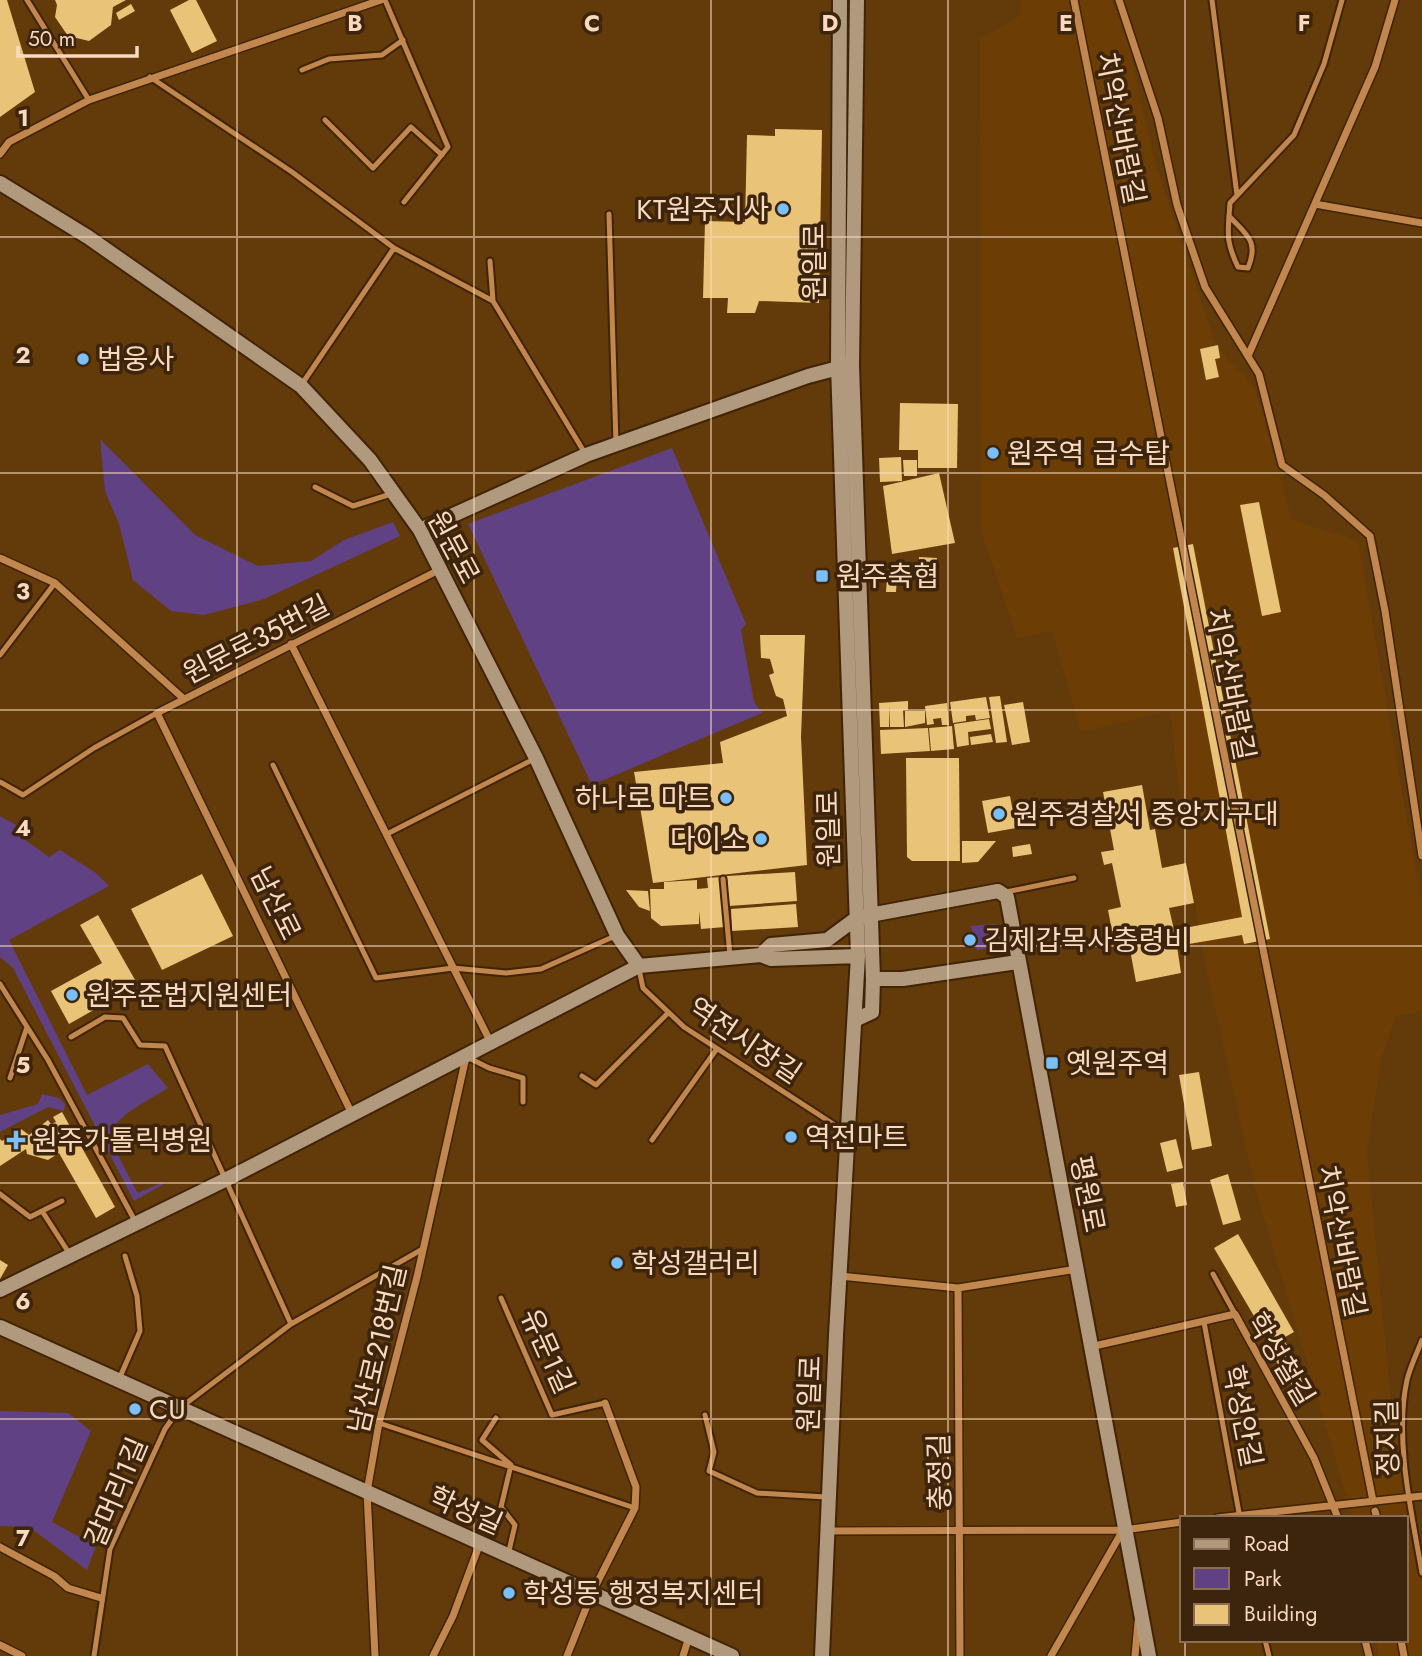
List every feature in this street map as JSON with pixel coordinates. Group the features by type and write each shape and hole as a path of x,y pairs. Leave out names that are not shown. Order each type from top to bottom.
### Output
{"street":[{"path":"0,154 9,142 89,100 150,77 383,0"},
{"name":"원일로","path":"822,1656 858,956 854,920 840,0"},
{"name":"원일로","path":"855,1020 873,1012 845,366 857,0"},
{"name":"치악산바람길","path":"1074,0 1373,1501"},
{"path":"1119,0 1158,118 1177,205 1205,287 1259,374 1282,464 1325,495 1370,536 1385,611 1422,856"},
{"path":"1248,356 1375,67 1395,0"},
{"name":"원문로","path":"0,183 88,237 301,386 362,450 420,530 536,758 617,935 639,966"},
{"path":"1315,204 1422,223"},
{"path":"420,530 586,455 845,366"},
{"path":"0,558 55,583 184,699"},
{"name":"원문로35번길","path":"157,713 439,570"},
{"path":"291,644 491,1043"},
{"name":"남산로","path":"157,713 352,1114"},
{"path":"761,955 771,945 827,940 854,920 870,915 1003,892"},
{"name":"평원로","path":"1003,892 1007,897 1078,1268 1090,1347 1149,1656"},
{"path":"0,1290 227,1179 639,966 761,955 771,960 858,956 873,979 903,979 1018,962"},
{"name":"남산로218번길","path":"375,1656 367,1492 379,1423 417,1277 466,1056"},
{"path":"840,1276 958,1288 1078,1268"},
{"name":"충정길","path":"958,1288 960,1656"},
{"name":"학성철길","path":"1090,1347 1235,1314 1314,1458 1338,1516"},
{"name":"학성길","path":"0,1327 732,1656"},
{"name":"유문1길","path":"605,1403 636,1487 635,1508"},
{"path":"1240,1516 1409,1495"},
{"name":"정지길","path":"1409,1495 1422,1496"},
{"path":"567,1656 592,1593 635,1508"},
{"path":"827,1531 961,1533 1124,1530 1180,1522"},
{"path":"1051,1656 1124,1530"},
{"path":"433,1656 453,1616 480,1542"},
{"path":"0,1547 54,1577 68,1588 101,1598"},
{"path":"1135,1656 1140,1607"},
{"path":"683,1656 689,1637"},
{"path":"0,1645 22,1656"}],"lane":[{"path":"27,0 89,100"},
{"path":"383,0 403,40 448,147 404,202"},
{"path":"1212,0 1237,195"},
{"path":"1229,216 1250,238 1254,253 1248,268 1238,267 1227,243 1229,216 1230,203 1294,135 1324,64 1342,0"},
{"path":"302,71 329,59 382,55 403,40"},
{"path":"150,77 292,172 394,248 493,301"},
{"path":"325,120 373,169 411,127 442,155"},
{"path":"609,214 616,446"},
{"path":"301,386 394,248"},
{"path":"490,261 493,301 586,455"},
{"path":"315,487 353,506 394,493"},
{"path":"0,655 55,583"},
{"name":"원문로35번길","path":"0,782 23,795 94,748 157,713"},
{"path":"387,834 536,758"},
{"path":"273,765 376,978 453,968 506,973 541,969 617,935"},
{"path":"1003,892 1073,878"},
{"path":"723,879 730,957"},
{"name":"역전시장길","path":"639,966 643,988 668,1013 716,1050 847,1133"},
{"path":"0,984 27,1027 136,1224"},
{"path":"582,1076 596,1085 668,1013"},
{"path":"71,1037 105,1017 123,1018 141,1045 165,1046 291,1324"},
{"path":"10,1078 27,1027"},
{"path":"652,1140 716,1050"},
{"path":"466,1056 489,1068 523,1078 523,1102"},
{"path":"0,1194 30,1217 62,1201"},
{"path":"41,1211 70,1256"},
{"path":"180,1408 291,1324 421,1250"},
{"path":"119,1380 140,1331 137,1296 125,1256"},
{"path":"1213,1274 1235,1314"},
{"name":"유문1길","path":"501,1298 552,1415 605,1403"},
{"name":"학성안길","path":"1204,1322 1240,1516"},
{"name":"정지길","path":"1422,1340 1407,1379 1403,1414 1409,1495 1422,1573"},
{"name":"갈머리1길","path":"94,1656 110,1549 165,1429 180,1408"},
{"path":"705,1415 714,1452 709,1471 757,1493 830,1497"},
{"path":"496,1418 482,1440 511,1465"},
{"path":"379,1423 635,1508"},
{"path":"508,1555 515,1525 501,1507 511,1465"}],"shaded area":[{"path":"1021,0 1112,0 1129,47 1153,156 1216,346 1255,388 1292,520 1358,541 1422,904 1422,1011 1396,1016 1381,1059 1367,1152 1392,1412 1422,1582 1422,1656 1378,1656 1376,1642 1408,1642 1408,1516 1352,1516 1254,1184 1206,967 1187,859 1170,711 1081,732 1052,631 1017,638 981,531 980,39 1021,15"}],"green space":[{"path":"100,439 195,535 258,566 311,561 344,540 393,522 400,536 264,599 204,615 171,611 133,580 119,524 105,491"},
{"path":"672,448 746,624 741,630 754,702 762,713 592,785 468,524"},
{"path":"0,816 27,831 21,837 49,857 60,850 96,873 109,886 9,940 87,1095 148,1064 168,1088 130,1112 119,1121 114,1130 118,1153 138,1193 163,1182 164,1184 134,1201 13,968 0,957"},
{"path":"995,924 1001,930 999,946 977,950 971,926"},
{"path":"42,1094 59,1098 65,1104 64,1111 48,1107 0,1132 0,1115 38,1104"},
{"path":"0,1411 68,1413 91,1431 52,1522 96,1546 87,1570 29,1527 0,1526"}],"building":[{"path":"0,0 7,0 35,92 0,117"},
{"path":"55,0 126,0 113,7 111,25 89,41 68,36 55,17"},
{"path":"189,0 196,0 217,41 192,53 170,10"},
{"path":"131,4 135,11 119,20 116,13"},
{"name":"KT원주지사","path":"775,129 822,130 819,303 759,301 755,313 727,313 728,298 703,298 705,221 745,222 747,135 775,136"},
{"path":"1218,345 1220,358 1215,359 1219,377 1206,380 1200,349"},
{"path":"900,403 958,404 957,468 918,468 918,450 899,450"},
{"path":"901,457 902,481 880,482 879,458"},
{"path":"903,460 917,460 917,476 904,476"},
{"path":"939,473 955,543 892,554 883,486"},
{"path":"1259,502 1281,612 1262,616 1240,505"},
{"path":"1193,544 1270,939 1244,944 1242,935 1177,946 1181,973 1136,982 1126,928 1112,931 1108,910 1121,907 1112,863 1104,865 1101,852 1114,850 1103,792 1142,785 1150,830 1155,829 1162,868 1186,863 1194,903 1169,908 1174,930 1242,917 1173,548"},
{"path":"919,557 937,558 936,565 919,564"},
{"path":"888,565 902,565 903,571 888,571"},
{"path":"887,577 897,577 896,592 886,592"},
{"path":"760,635 805,635 801,737 807,865 653,883 634,772 723,763 720,742 787,716 783,699 776,696 769,675 774,673 770,659 761,658"},
{"path":"1000,696 1007,742 996,743 989,697"},
{"path":"986,697 990,718 976,720 975,715 966,716 966,721 953,723 950,702"},
{"path":"908,701 908,710 903,710 904,727 890,727 890,706 889,727 880,727 879,703"},
{"path":"1023,702 1030,742 1012,745 1004,705"},
{"path":"947,703 949,725 942,725 941,718 933,719 934,724 927,725 925,706"},
{"path":"905,711 925,711 925,723 905,727"},
{"path":"989,719 991,729 968,732 969,745 957,747 954,724"},
{"path":"952,726 954,749 931,751 929,728"},
{"path":"928,728 930,751 881,754 880,730"},
{"path":"991,734 993,742 971,745 970,737"},
{"path":"906,758 959,758 960,861 912,861 907,857"},
{"name":"원주경찰서 중앙지구대","path":"1010,796 1016,828 988,833 982,801"},
{"path":"962,841 996,841 978,862 962,863"},
{"path":"1030,844 1032,854 1013,857 1012,847"},
{"path":"795,872 797,901 729,906 727,876"},
{"path":"202,874 233,936 162,970 131,909"},
{"path":"721,877 725,927 701,929 699,911 699,924 661,926 651,918 650,889 664,889 664,882 697,880 697,889 708,888 707,878"},
{"path":"626,890 648,891 650,911 639,907"},
{"path":"796,904 798,927 732,931 731,909"},
{"path":"98,915 138,985 69,1024 51,991 102,963 80,925"},
{"path":"1199,1072 1212,1146 1192,1150 1179,1075"},
{"path":"62,1112 115,1207 96,1218 59,1153 48,1160 27,1154 26,1149 0,1166 0,1139 2,1141 21,1129 29,1135 48,1120 51,1124 56,1122 53,1117"},
{"path":"1176,1139 1183,1168 1167,1172 1160,1143"},
{"path":"1228,1174 1241,1220 1223,1225 1210,1180"},
{"path":"1183,1182 1187,1205 1176,1207 1171,1184"},
{"path":"1238,1234 1294,1332 1271,1345 1214,1248"},
{"path":"0,1260 8,1265 0,1279"},
{"path":"1285,1342 1309,1379 1294,1388 1270,1352"}],"place":[{"name":"KT원주지사","path":"783,209"},
{"name":"법웅사","path":"83,359"},
{"name":"원주역 급수탑","path":"993,453"},
{"name":"원주축협","path":"822,576"},
{"name":"하나로 마트","path":"726,798"},
{"name":"원주경찰서 중앙지구대","path":"999,814"},
{"name":"다이소","path":"761,839"},
{"name":"김제갑목사충령비","path":"970,940"},
{"name":"원주준법지원센터","path":"72,995"},
{"name":"옛원주역","path":"1052,1063"},
{"name":"역전마트","path":"791,1137"},
{"name":"원주가톨릭병원","path":"16,1140"},
{"name":"학성갤러리","path":"617,1263"},
{"name":"CU","path":"135,1409"},
{"name":"학성동 행정복지센터","path":"509,1593"}]}
